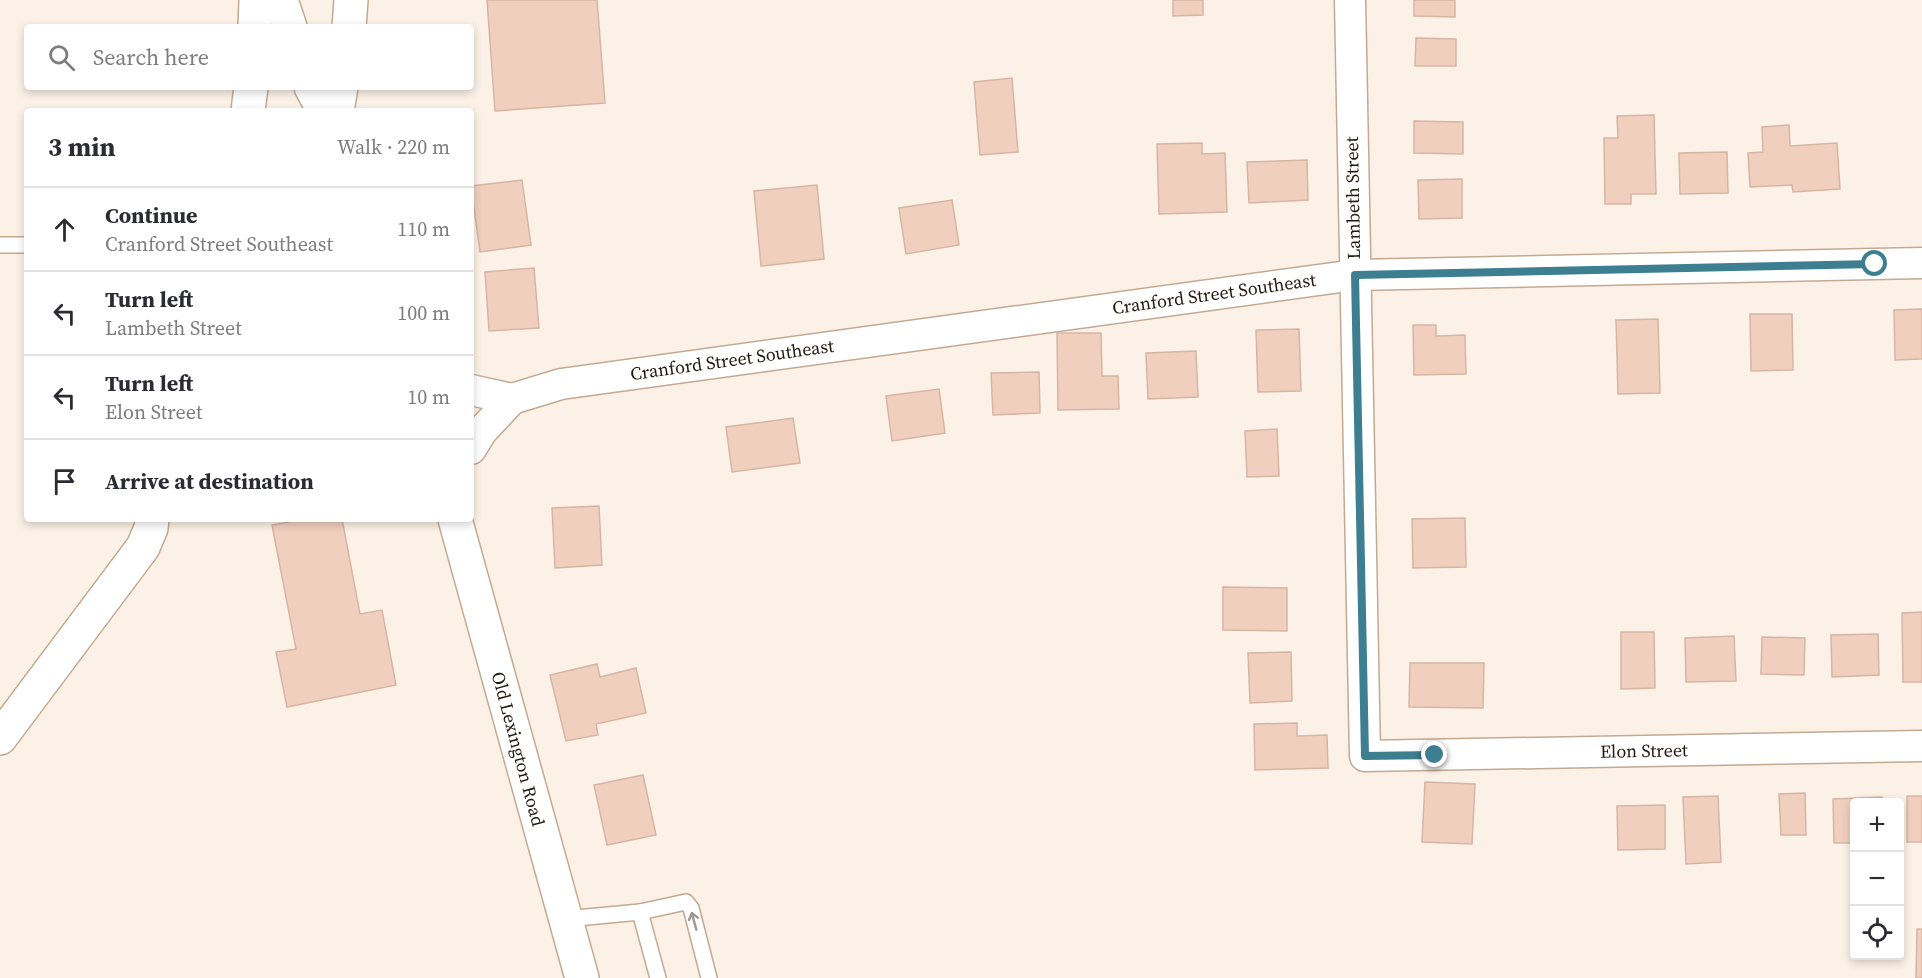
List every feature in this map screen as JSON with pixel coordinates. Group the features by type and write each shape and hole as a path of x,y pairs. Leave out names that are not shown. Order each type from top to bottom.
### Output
{"street":[{"path":"255,24 256,0"},
{"path":"281,0 289,24"},
{"path":"349,24 351,0"},
{"name":"Lambeth Street","path":"1350,0 1365,756"},
{"path":"248,108 251,90"},
{"path":"312,90 322,108"},
{"path":"338,108 340,90"},
{"name":"Cranford Street Southeast","path":"474,444 482,430 512,399 561,384 1355,275 1922,263"},
{"name":"Cranford Street Southeast","path":"474,391 512,399"},
{"path":"0,738 143,547 154,522"},
{"name":"Old Lexington Road","path":"456,522 582,978"},
{"name":"Elon Street","path":"1365,756 1922,746"}],"lane":[{"path":"0,245 24,245"},
{"path":"566,918 640,912 686,902 691,908 709,978"},
{"path":"640,912 657,978"}],"building":[{"path":"487,0 597,0 605,103 495,111"},
{"path":"1173,0 1203,0 1203,15 1173,16"},
{"path":"1414,0 1455,0 1455,17 1414,16"},
{"path":"1416,38 1456,39 1456,66 1415,66"},
{"path":"1012,78 1018,152 980,155 974,82"},
{"path":"1654,115 1656,194 1631,194 1631,204 1605,204 1604,138 1618,138 1617,116"},
{"path":"1414,121 1463,122 1463,154 1414,153"},
{"path":"1789,125 1790,146 1837,143 1840,189 1793,192 1792,185 1750,187 1748,153 1763,152 1762,127"},
{"path":"1202,143 1202,154 1225,153 1227,212 1159,214 1157,144"},
{"path":"1727,152 1728,193 1680,194 1679,153"},
{"path":"1307,160 1308,200 1249,203 1247,162"},
{"path":"1462,179 1462,218 1419,219 1418,180"},
{"path":"522,180 531,245 480,252 474,208 474,186"},
{"path":"817,185 824,259 761,266 754,191"},
{"path":"952,200 959,245 906,254 899,208"},
{"path":"534,268 539,328 489,331 485,272"},
{"path":"1922,309 1922,359 1895,360 1894,310"},
{"path":"1750,314 1792,314 1793,370 1751,371"},
{"path":"1658,319 1660,393 1618,394 1616,320"},
{"path":"1413,325 1436,325 1436,336 1465,335 1466,374 1414,375"},
{"path":"1299,329 1301,391 1258,392 1256,330"},
{"path":"1057,333 1101,333 1102,376 1118,376 1119,409 1058,410"},
{"path":"1196,351 1198,397 1148,399 1146,353"},
{"path":"1039,372 1040,413 993,415 991,373"},
{"path":"939,389 945,433 892,441 886,396"},
{"path":"793,418 800,463 732,472 726,427"},
{"path":"1277,429 1279,476 1247,477 1245,431"},
{"path":"599,506 602,565 555,568 552,508"},
{"path":"1465,518 1466,567 1413,568 1412,519"},
{"path":"289,522 343,522 360,614 382,610 396,685 287,707 276,652 296,649 272,525"},
{"path":"1223,587 1287,588 1287,631 1223,630"},
{"path":"1922,612 1922,682 1903,682 1902,613"},
{"path":"1621,632 1654,632 1655,688 1621,689"},
{"path":"1878,634 1879,675 1832,677 1831,635"},
{"path":"1734,636 1736,681 1686,682 1685,638"},
{"path":"1762,637 1805,638 1804,675 1761,674"},
{"path":"1291,652 1292,701 1250,703 1248,653"},
{"path":"1410,663 1484,663 1483,708 1409,707"},
{"path":"597,664 600,677 636,668 646,713 596,724 598,735 566,741 550,675"},
{"path":"1297,723 1297,736 1327,735 1328,768 1255,770 1254,724"},
{"path":"643,775 656,835 607,845 594,785"},
{"path":"1425,782 1475,784 1472,844 1422,842"},
{"path":"1805,793 1806,835 1781,835 1779,794"},
{"path":"1718,796 1721,862 1686,864 1683,797"},
{"path":"1907,796 1922,796 1922,842 1907,842"},
{"path":"1850,798 1850,843 1834,843 1833,799"},
{"path":"1665,805 1665,849 1618,850 1617,806"},
{"path":"1917,929 1922,929 1922,978 1916,978"}],"route":[{"path":"1435,755 1365,756 1355,275 1875,264"}]}
